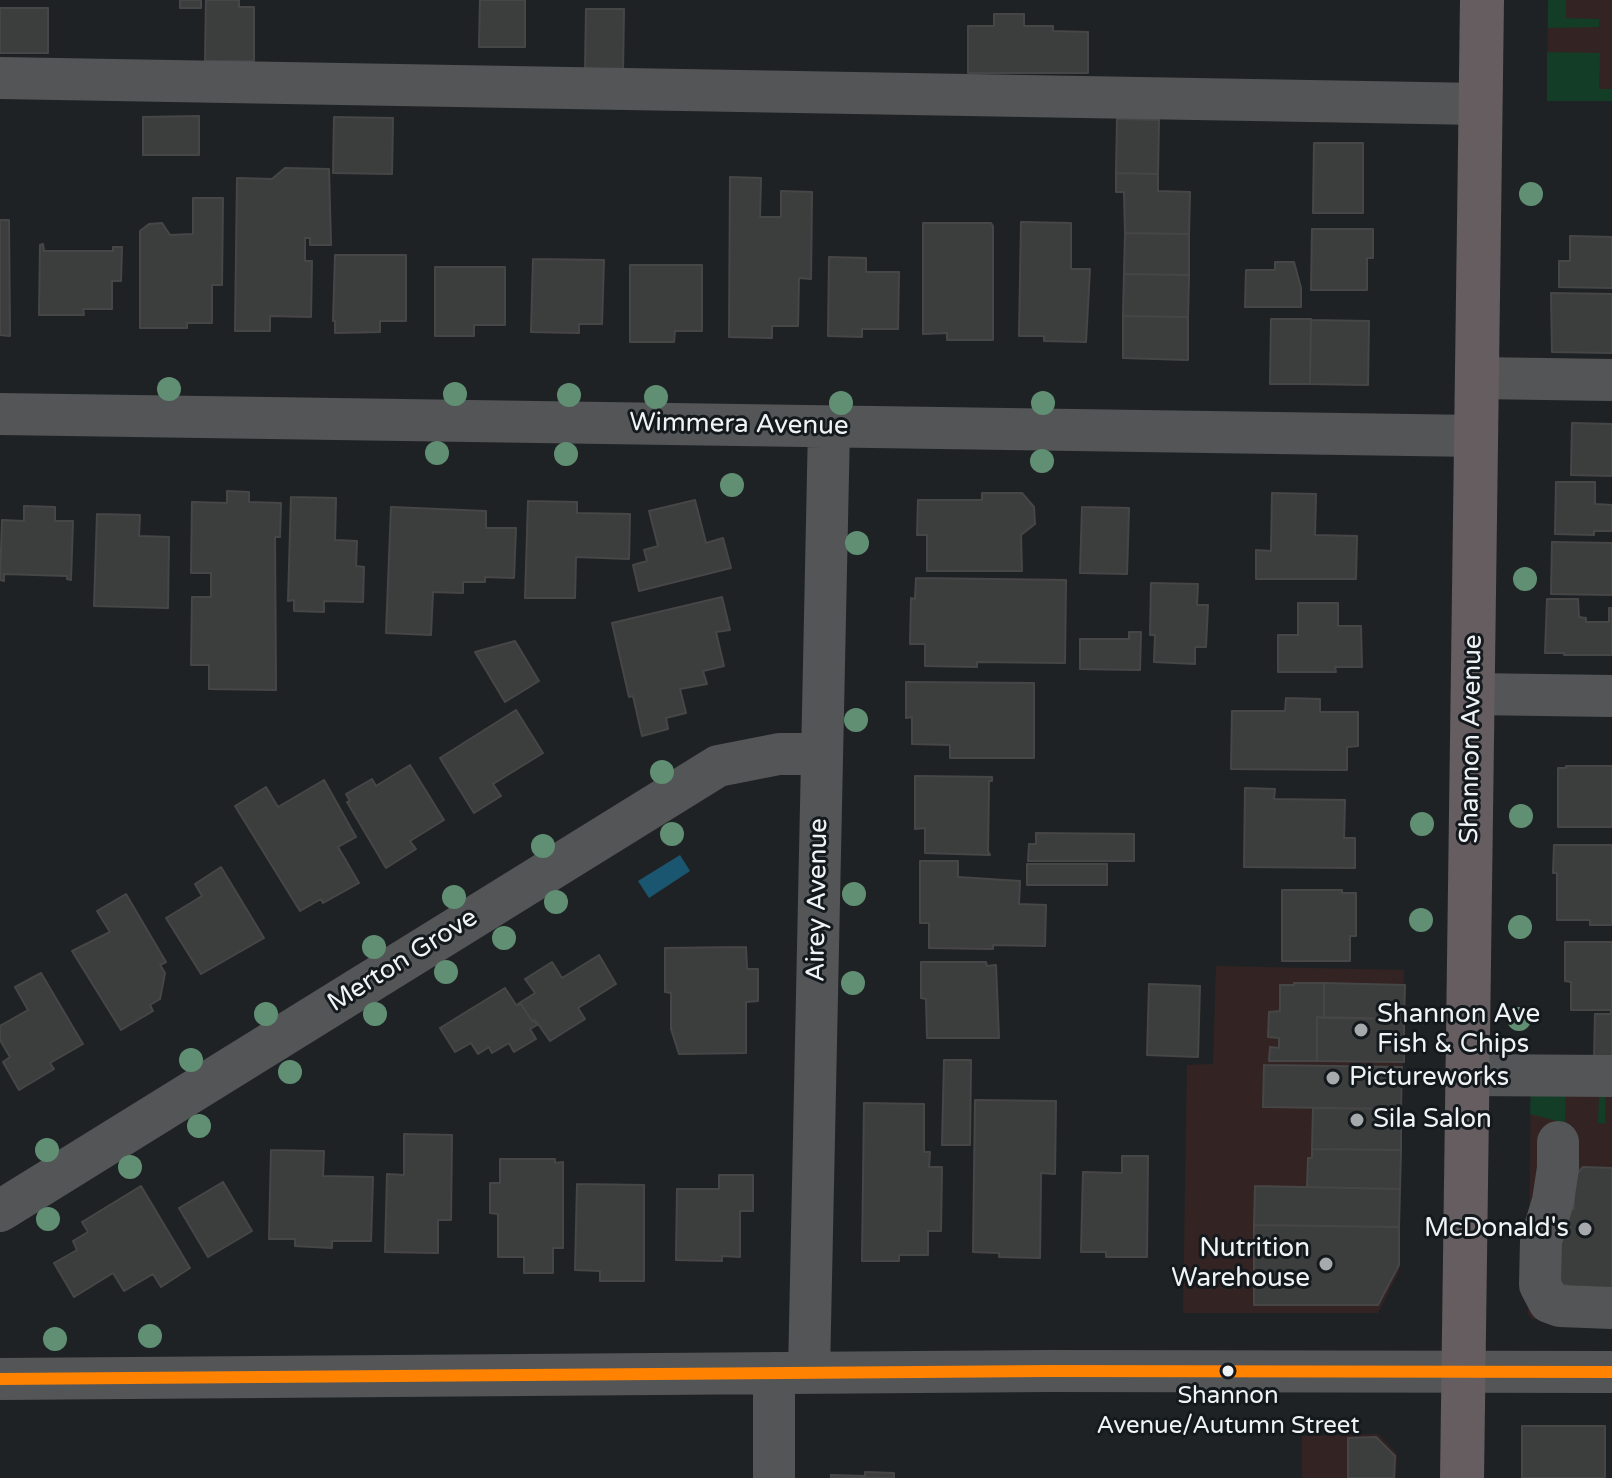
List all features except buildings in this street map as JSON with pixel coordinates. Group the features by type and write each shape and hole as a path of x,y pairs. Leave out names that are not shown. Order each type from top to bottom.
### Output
{"main road":[{"name":"Shannon Avenue","path":"1462,1478 1482,0"}],"street":[{"path":"0,78 1480,104"},
{"path":"1477,378 1612,380"},
{"name":"Wimmera Avenue","path":"0,414 1477,436"},
{"name":"Airey Avenue","path":"774,1478 792,1373 821,754 829,427"},
{"path":"1472,694 1612,696"},
{"name":"Merton Grove","path":"0,1211 718,766 779,754 821,754"},
{"path":"1467,1075 1612,1076"},
{"path":"1558,1142 1553,1201 1541,1241 1540,1285 1549,1302 1560,1306 1612,1308"},
{"path":"0,1379 792,1373 1612,1372"}],"shaded area":[{"path":"1548,0 1612,0 1612,101 1547,101"},
{"path":"1216,966 1404,970 1399,1271 1378,1313 1183,1313 1187,1065 1213,1064"},
{"path":"1531,1084 1612,1085 1612,1320 1532,1319 1528,1314"},
{"path":"1378,1434 1397,1454 1396,1478 1302,1478 1302,1436"}],"green space":[{"path":"1548,0 1566,0 1566,18 1599,19 1599,27 1548,28"},
{"path":"1547,52 1600,53 1599,89 1612,89 1612,101 1547,101"},
{"path":"1531,1084 1606,1092 1605,1124 1598,1123 1599,1093 1566,1093 1565,1123 1530,1114"}],"water":[{"path":"680,855 690,871 649,898 638,881"}],"transit line":[{"path":"0,1379 1049,1371 1612,1372"}],"place":[{"name":"Shannon Ave Fish & Chips","path":"1361,1030"},
{"name":"Pictureworks","path":"1333,1078"},
{"name":"Sila Salon","path":"1357,1120"},
{"name":"McDonald's","path":"1585,1229"},
{"name":"Nutrition Warehouse","path":"1326,1264"},
{"name":"Shannon Avenue/Autumn Street","path":"1228,1371"}]}
